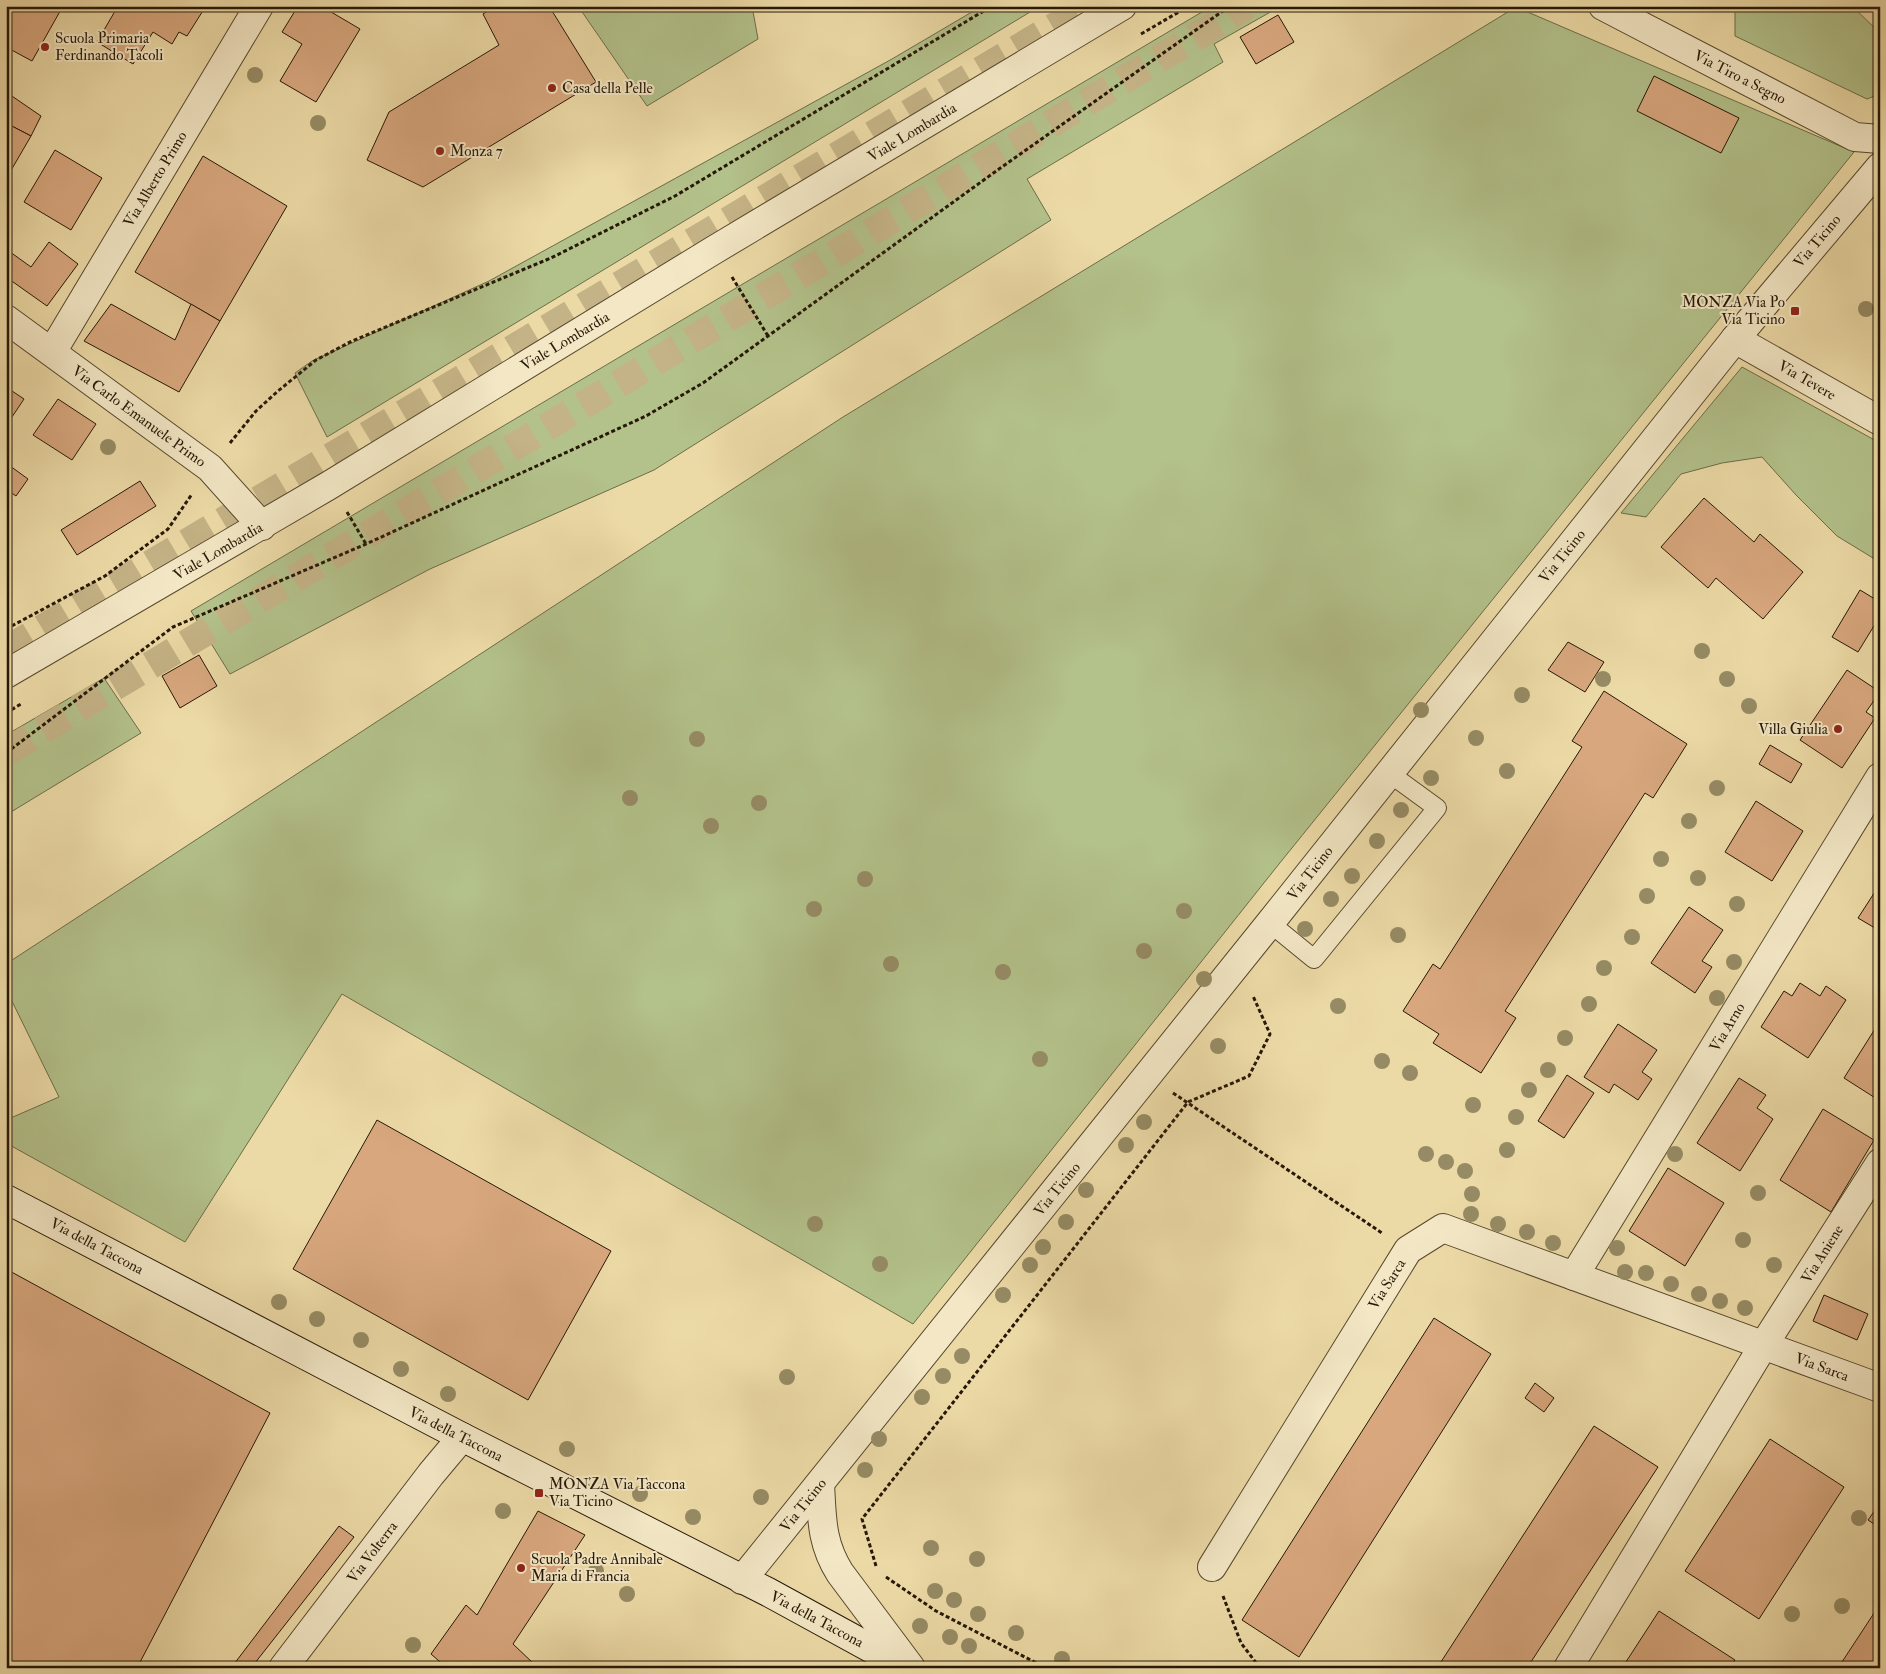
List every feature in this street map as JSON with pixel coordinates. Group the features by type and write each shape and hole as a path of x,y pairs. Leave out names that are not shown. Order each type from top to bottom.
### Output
{"street":[{"name":"Via Alberto Primo","path":"52,352 259,6"},
{"name":"Viale Lombardia","path":"6,674 262,526 714,250 1122,6"},
{"name":"Via Tiro a Segno","path":"1603,6 1868,138"},
{"path":"1868,138 1880,166"},
{"name":"Via Ticino","path":"742,1580 1148,1076 1735,339 1880,166"},
{"name":"Via Carlo Emanuele Primo","path":"6,319 210,468 262,526"},
{"name":"Via Tevere","path":"1735,339 1880,421"},
{"name":"Via Arno","path":"1574,1276 1880,777"},
{"name":"Via Aniene","path":"1764,1346 1880,1163"},
{"name":"Via della Taccona","path":"6,1199 462,1437 768,1592 909,1668"},
{"name":"Via Sarca","path":"1212,1567 1408,1250 1443,1228 1880,1388"},
{"path":"1568,1668 1764,1346"},
{"name":"Via Volterra","path":"283,1668 431,1474 462,1437"},
{"name":"Via della Taccona","path":"820,1484 823,1529 830,1556 840,1573 909,1668"}],"lane":[{"path":"1270,923 1314,960 1437,808 1389,773"}],"path":[{"path":"6,629 105,576 168,529 210,468 256,411 316,360 352,341 551,258 675,196 992,6"},
{"path":"6,753 174,628 366,544 646,416 703,383 1230,6"},
{"path":"728,270 768,336"},
{"path":"347,512 366,544"},
{"path":"1046,1668 936,1611 878,1572 862,1520 1188,1102 1249,1076 1270,1034 1238,962"},
{"path":"1148,1076 1408,1250"},
{"path":"1212,1567 1241,1643 1260,1668"}],"green space":[{"path":"578,6 752,6 758,39 647,106"},
{"path":"982,6 1040,6 327,437 295,373 312,361 489,281 892,59"},
{"path":"1212,6 1281,6 1214,44 1223,62 1027,179 1051,220 654,470 430,569 230,674 191,611"},
{"path":"1730,6 1852,6 1880,33 1880,94 1867,99 1735,36 1735,12"},
{"path":"1516,7 1854,152 1279,864 913,1324 342,994 185,1242 6,1143 6,1120 59,1097 6,989 6,964 843,417"},
{"path":"1742,367 1880,443 1880,556 1873,558 1837,536 1796,495 1762,457 1722,463 1681,474 1646,517 1621,513"},
{"path":"104,678 141,733 6,815 6,735"}],"building":[{"path":"6,6 63,6 32,61 6,47"},
{"path":"118,6 200,6 204,9 187,36 179,32 172,44 153,32 133,64 97,42"},
{"path":"298,6 321,6 360,29 316,102 280,81 302,44 282,32"},
{"path":"496,6 549,6 596,82 423,187 367,160 389,112 499,45 483,14"},
{"path":"1278,15 1294,42 1256,64 1240,37"},
{"path":"1654,76 1739,118 1721,153 1637,111"},
{"path":"6,92 41,116 31,136 6,123"},
{"path":"6,123 31,136 6,179"},
{"path":"55,150 102,178 71,230 24,202"},
{"path":"203,156 287,206 220,321 135,272"},
{"path":"49,242 78,264 47,306 6,277 6,249 31,267"},
{"path":"111,304 175,340 191,304 220,321 179,392 84,341"},
{"path":"6,387 24,399 6,426"},
{"path":"58,399 96,424 72,460 33,435"},
{"path":"6,463 28,479 16,496 6,489"},
{"path":"140,481 156,506 77,555 61,530"},
{"path":"1704,498 1754,542 1760,534 1803,572 1763,619 1716,578 1708,588 1661,547"},
{"path":"1860,590 1880,602 1880,616 1858,652 1832,637"},
{"path":"1568,642 1604,662 1585,692 1548,670"},
{"path":"199,655 217,686 180,708 162,676"},
{"name":"Villa Giulia","path":"1847,670 1880,692 1866,712 1875,718 1842,768 1800,740"},
{"path":"1604,691 1687,744 1653,798 1645,793 1505,1011 1516,1018 1481,1073 1433,1043 1439,1034 1403,1011 1433,964 1440,969 1582,747 1572,741"},
{"path":"1770,745 1802,764 1791,783 1759,764"},
{"path":"1756,801 1803,831 1772,881 1725,852"},
{"path":"1880,884 1880,931 1858,918"},
{"path":"1689,907 1723,930 1702,961 1712,967 1695,993 1651,963"},
{"path":"1800,983 1820,996 1826,986 1846,1000 1808,1058 1761,1027 1784,991 1792,996"},
{"path":"1880,1021 1880,1101 1844,1078"},
{"path":"1618,1024 1657,1050 1642,1072 1652,1079 1638,1100 1614,1084 1609,1093 1584,1077"},
{"path":"1567,1075 1594,1093 1564,1138 1538,1121"},
{"path":"1739,1078 1766,1095 1757,1108 1773,1119 1740,1171 1697,1143"},
{"path":"1823,1109 1874,1140 1831,1212 1780,1180"},
{"path":"377,1120 611,1251 528,1400 293,1269"},
{"path":"1668,1168 1724,1203 1685,1266 1629,1231"},
{"path":"6,1269 270,1413 137,1668 6,1668"},
{"path":"1824,1295 1868,1314 1857,1340 1813,1321"},
{"path":"1434,1318 1491,1354 1299,1657 1242,1620"},
{"path":"1535,1383 1554,1398 1544,1412 1525,1398"},
{"path":"1594,1426 1658,1467 1527,1668 1437,1668"},
{"path":"1770,1439 1844,1487 1759,1619 1685,1571"},
{"path":"1878,1506 1880,1507 1880,1528 1868,1520"},
{"path":"538,1511 585,1535 513,1644 534,1664 531,1668 447,1668 431,1654 466,1605 477,1615"},
{"path":"339,1526 354,1537 251,1668 231,1668"},
{"path":"1880,1604 1880,1668 1838,1668"},
{"path":"1659,1611 1735,1660 1729,1668 1622,1668"}],"tunnel":[{"path":"6,650 1089,6"},
{"path":"6,752 1247,6"}],"place":[{"name":"Scuola Primaria Ferdinando Tacoli","path":"45,47"},
{"name":"Casa della Pelle","path":"552,88"},
{"name":"Monza 7","path":"440,151"},
{"name":"MONZA Via Po Via Ticino","path":"1795,311"},
{"name":"Villa Giulia","path":"1838,729"},
{"name":"MONZA Via Taccona Via Ticino","path":"539,1493"},
{"name":"Scuola Padre Annibale Maria di Francia","path":"521,1568"}]}
